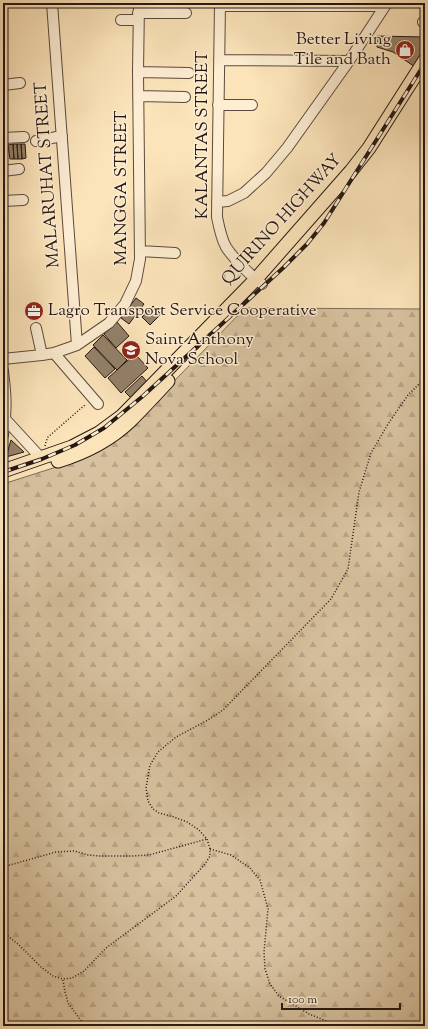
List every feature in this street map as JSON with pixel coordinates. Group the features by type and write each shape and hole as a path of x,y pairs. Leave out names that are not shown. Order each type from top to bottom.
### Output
{"main road":[{"name":"QUIRINO HIGHWAY","path":"3,479 75,456 103,441 129,422 259,281 351,171 369,148 424,69"},
{"name":"QUIRINO HIGHWAY","path":"3,471 72,447 99,433 122,416 259,281"}],"street":[{"name":"MALARUHAT STREET","path":"52,3 77,344"},
{"path":"220,4 386,4"},
{"name":"KALANTAS STREET","path":"220,4 217,217 220,232 226,247 259,281"},
{"path":"217,202 228,201 244,193 266,172 287,148 349,60 386,4"},
{"path":"120,20 138,12 186,13"},
{"name":"MANGGA STREET","path":"3,359 54,353 77,344 109,323 125,304 136,281 140,259 138,12"},
{"path":"219,60 349,60"},
{"path":"138,72 189,72"},
{"path":"3,85 20,84"},
{"path":"138,96 185,97"},
{"path":"218,105 252,105"},
{"path":"36,141 62,136"},
{"path":"3,138 24,137"},
{"path":"3,171 19,169"},
{"path":"3,201 23,200"},
{"path":"140,251 176,253"},
{"path":"230,276 242,265"},
{"path":"36,328 42,355"},
{"path":"54,353 95,401"},
{"path":"3,371 6,407 6,420 3,435"},
{"path":"6,420 44,457"}],"path":[{"path":"3,932 53,976 63,979 72,978 84,971 106,948 176,896 205,864 210,856 210,849 207,839 199,830 187,822 159,813 153,809 148,801 146,788 150,765 158,752 176,737 223,710 331,599 348,569 359,492 370,453 408,395 425,378"},
{"path":"44,457 48,437 95,401"},
{"path":"3,867 56,852 74,851 99,856 132,856 149,854 207,839"},
{"path":"210,849 231,855 250,868 260,880 268,909 264,952 265,969 270,984 279,996 309,1014 339,1026"},
{"path":"63,979 68,1003 85,1026"}],"green space":[{"path":"245,308 425,309 425,1026 3,1026 3,484 75,461 115,442"}],"building":[{"name":"Better Living Tile and Bath","path":"377,36 425,37 425,49 415,67 393,52 377,47"},
{"path":"13,144 17,144 18,159 14,159"},
{"path":"13,144 14,159 10,159 8,145"},
{"path":"17,144 21,144 22,159 18,159"},
{"path":"21,144 25,144 26,158 22,159"},
{"path":"136,298 144,304 129,324 121,318"},
{"path":"153,306 161,314 150,325 142,317"},
{"path":"117,322 129,336 116,348 104,334"},
{"path":"103,335 127,360 117,370 93,345"},
{"path":"94,347 115,369 105,378 85,356"},
{"path":"135,354 148,368 121,393 108,378"},
{"path":"142,376 148,383 132,399 125,392"},
{"path":"11,440 24,452 6,457"}],"railway":[{"path":"3,472 42,459 75,445 104,428 143,396 283,268 307,244 324,223 425,63"}],"place":[{"name":"Better Living Tile and Bath","path":"405,50"},
{"name":"Lagro Transport Service Cooperative","path":"34,311"},
{"name":"Saint Anthony Nova School","path":"131,350"}]}
